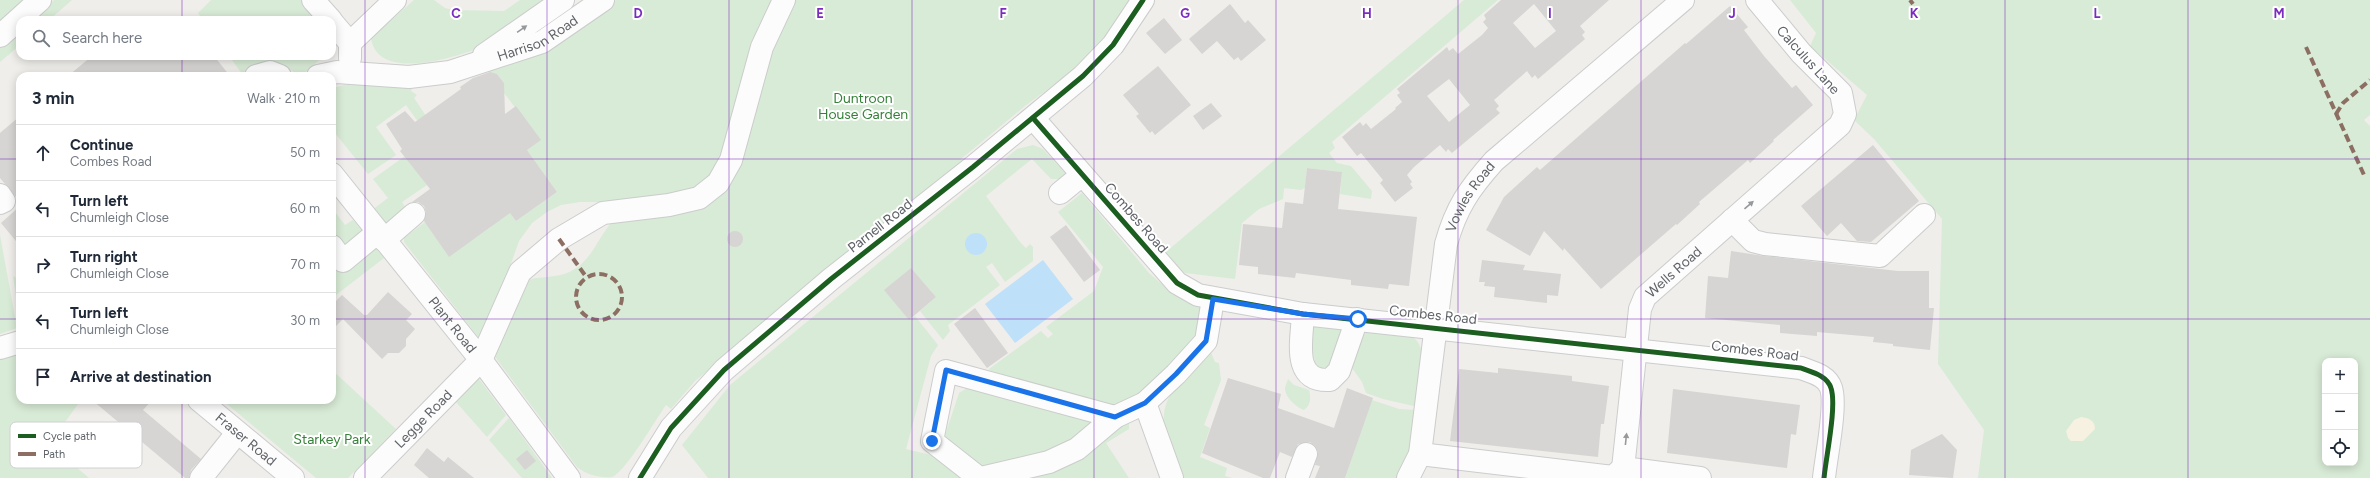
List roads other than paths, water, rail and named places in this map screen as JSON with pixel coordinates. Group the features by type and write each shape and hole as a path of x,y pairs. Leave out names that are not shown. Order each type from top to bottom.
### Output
{"street":[{"path":"22,16 40,0"},
{"path":"313,0 327,16"},
{"path":"341,75 350,43 395,0"},
{"name":"Harrison Road","path":"466,66 563,0"},
{"name":"Harrison Road","path":"341,75 409,77 442,74 542,42 603,0"},
{"path":"481,360 520,272 559,239 602,213 669,205 699,198 718,183 731,160 762,47 784,0"},
{"name":"Parnell Road","path":"640,478 670,428 724,370 831,279 1033,118 1102,58 1124,30 1143,0"},
{"name":"Calculus Lane","path":"1757,0 1800,53 1841,93 1845,114 1840,125"},
{"name":"Vowles Road","path":"1408,478 1420,454 1446,244 1452,222 1470,188 1494,162 1678,4"},
{"path":"0,36 16,22"},
{"path":"336,27 350,43"},
{"name":"Combes Road","path":"1033,118 1177,283 1198,295 1213,299 1303,314 1436,326 1801,368 1820,375 1831,387 1832,406 1824,478"},
{"name":"Wells Road","path":"1622,473 1640,310 1645,297 1840,125"},
{"path":"1060,193 1082,175"},
{"name":"Plant Road","path":"336,179 481,360 569,478"},
{"path":"0,195 4,200 0,203"},
{"path":"336,251 343,261 414,214"},
{"path":"1732,220 1753,241 1765,244 1880,256 1924,215"},
{"path":"1115,417 946,370 932,441 980,478 1049,462 1077,449 1115,417 1145,403 1176,374 1206,341 1213,299"},
{"path":"1303,314 1301,361 1306,372 1318,381 1330,380 1339,371 1358,319"},
{"path":"0,348 16,343"},
{"name":"Legge Road","path":"365,478 481,360"},
{"path":"1145,403 1172,478"},
{"name":"Fraser Road","path":"204,404 293,478"},
{"path":"201,478 238,433"},
{"path":"1297,478 1306,454"},
{"path":"1420,454 1614,478 1622,473 1700,478"}],"water":[{"path":"972,233 980,233 987,240 987,248 980,255 972,255 965,248 965,240"},
{"path":"1043,260 1073,299 1015,343 985,304"}],"park label":[{"name":"Duntroon House Garden","path":"863,106"},
{"name":"Starkey Park","path":"332,439"}]}
